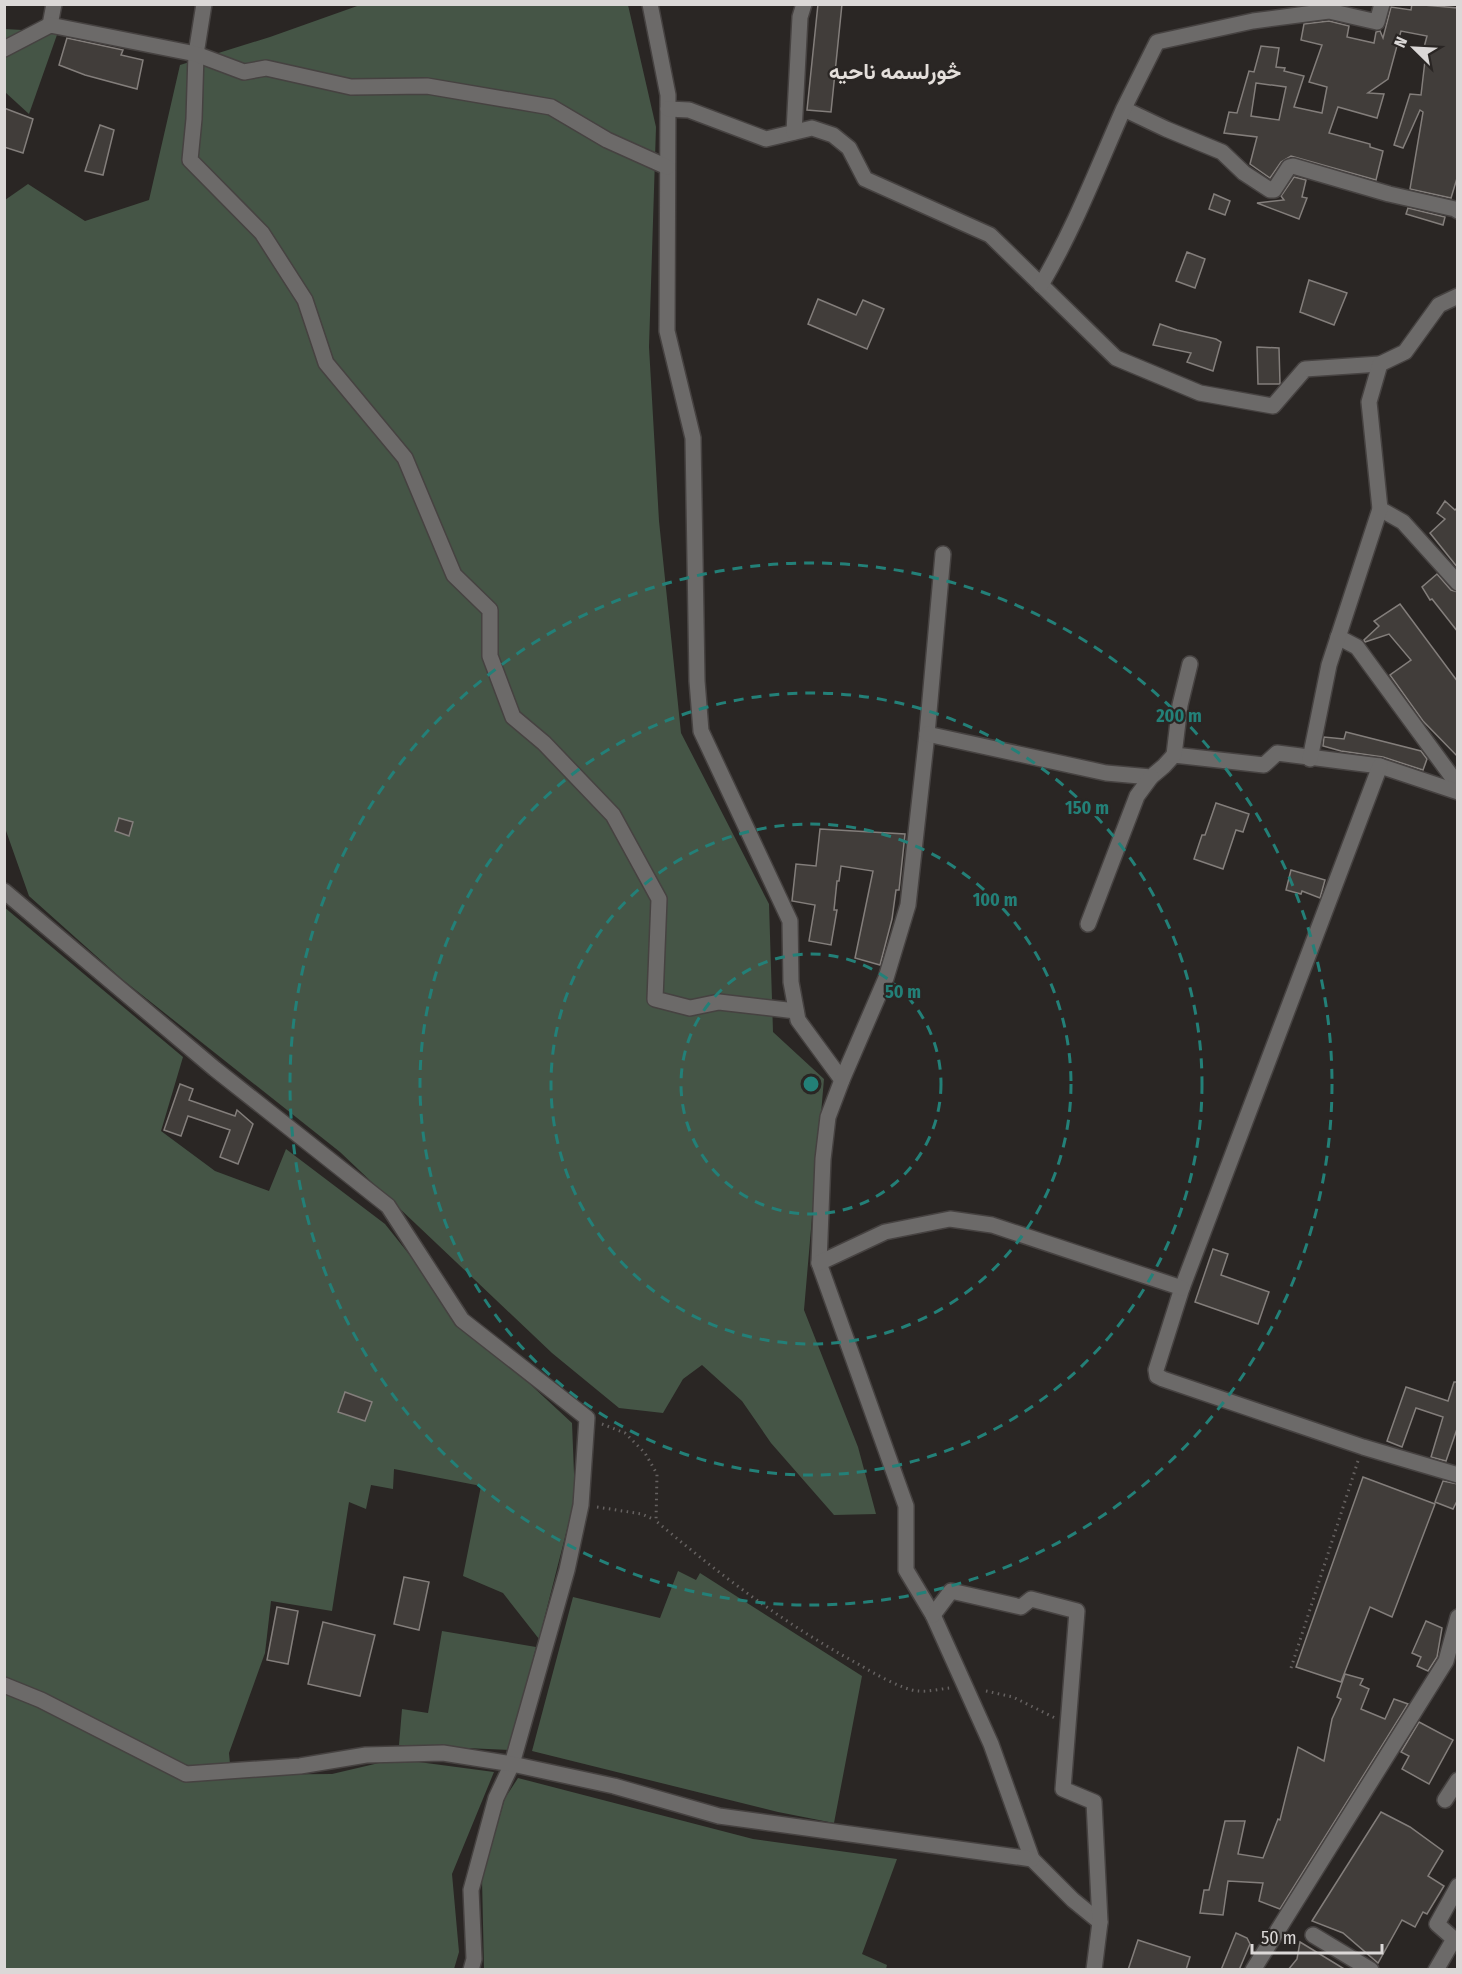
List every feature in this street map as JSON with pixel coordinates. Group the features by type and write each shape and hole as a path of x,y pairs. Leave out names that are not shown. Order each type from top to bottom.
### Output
{"street":[{"path":"50,25 54,4"},
{"path":"204,4 196,54 190,160 262,233 305,300 326,363 405,458 454,575 490,610 490,656 513,717 544,743 614,815 658,899 655,999 690,1008 719,1002 796,1011"},
{"path":"650,4 668,95 668,331 693,438 697,681 701,731 790,921 791,982 798,1020 842,1080"},
{"path":"794,132 800,17 804,4"},
{"path":"1041,285 1086,199 1124,109 1157,42 1253,21 1329,11 1377,22 1382,4"},
{"path":"4,50 50,25 196,54 244,72 266,68 351,87 427,86 551,108 607,140 667,167"},
{"path":"668,109 688,110 766,139 812,128 833,135 849,148 865,178 990,235 1116,358 1200,393 1273,406 1305,369 1380,364 1405,352 1439,305 1458,296"},
{"path":"1124,109 1222,152 1244,173 1270,190 1274,190 1289,167 1293,166 1389,194 1455,208 1458,211"},
{"path":"1310,759 1329,665 1380,508 1369,402 1380,364"},
{"path":"1380,508 1403,522 1458,583"},
{"path":"943,554 927,734 908,905 886,978 828,1116 823,1159 819,1263 906,1506 906,1570 933,1615 991,1744 1032,1859 1073,1900 1100,1922"},
{"path":"1338,637 1357,647 1458,785"},
{"path":"1088,924 1137,796 1151,777 1174,754 1180,705 1190,664"},
{"path":"927,734 1106,773 1151,777"},
{"path":"1174,754 1264,765 1277,753 1310,759 1380,766 1458,792"},
{"path":"1380,766 1182,1288 1156,1370 1157,1376 1363,1447 1458,1475"},
{"path":"4,891 215,1069 388,1206 462,1320 587,1418 581,1504 567,1570 512,1764 496,1798 471,1890 474,1959 471,1970"},
{"path":"819,1263 885,1232 950,1219 992,1225 1182,1288"},
{"path":"933,1615 951,1591 1022,1607 1030,1599 1077,1611 1063,1789 1094,1802 1100,1922 1094,1970"},
{"path":"1253,1970 1446,1661 1458,1617"},
{"path":"4,1685 41,1700 186,1774 300,1766 366,1755 443,1753 512,1764 614,1786 719,1816 1032,1859"},
{"path":"1446,1800 1458,1780"},
{"path":"1436,1970 1456,1940 1437,1924 1458,1886"},
{"path":"1313,1935 1371,1970"}],"path":[{"path":"587,1418 625,1433 645,1453 657,1474 656,1521"},
{"path":"1291,1668 1363,1447"},
{"path":"581,1504 642,1514 656,1521 706,1564 764,1607 818,1642 882,1677 916,1691 965,1687 1013,1697 1068,1725"}],"green space":[{"path":"360,5 628,5 656,127 649,347 659,521 681,733 769,904 773,1032 824,1079 804,1310 858,1447 876,1514 834,1515 771,1443 742,1401 702,1365 683,1379 663,1413 619,1408 552,1353 340,1152 123,980 29,896 5,828 5,200 28,184 85,221 149,200 180,65 270,37"},
{"path":"5,29 58,32 29,114 5,92"},
{"path":"4,907 183,1057 161,1131 215,1171 269,1191 286,1149 385,1224 463,1322 572,1423 575,1498 539,1639 503,1593 463,1576 481,1486 394,1469 393,1489 371,1485 366,1509 349,1502 332,1611 271,1601 265,1653 229,1753 231,1775 332,1774 396,1759 494,1772 452,1874 459,1952 454,1969 5,1969"},
{"path":"678,1571 696,1580 700,1573 862,1676 834,1823 778,1812 532,1751 573,1597 660,1618"},
{"path":"442,1631 536,1647 510,1750 399,1745 402,1709 428,1713"},
{"path":"518,1778 753,1839 897,1859 862,1954 887,1965 886,1969 484,1969 482,1879 505,1798"}],"building":[{"path":"818,4 842,4 831,112 807,110"},
{"path":"1412,4 1458,8 1458,175 1451,198 1410,189 1423,112 1420,110 1403,148 1394,145 1410,94 1421,95 1426,52 1422,55 1427,36 1401,31 1388,79 1368,93 1384,94 1377,118 1338,107 1329,133 1370,144 1370,147 1383,151 1376,180 1291,156 1281,162 1270,178 1250,164 1257,137 1224,133 1229,112 1237,113 1249,71 1254,72 1261,46 1279,48 1276,67 1285,68 1284,71 1304,76 1294,107 1322,113 1327,87 1309,82 1322,45 1301,40 1304,24 1329,21 1349,26 1347,37 1374,43 1376,32 1380,31 1383,38 1391,7 1411,10","holes":["1256,83 1286,87 1279,120 1251,116"]},
{"path":"67,38 123,50 121,55 143,60 137,89 85,75 59,65"},
{"path":"4,108 33,119 23,153 4,147"},
{"path":"100,125 114,130 103,175 85,171"},
{"path":"1294,177 1306,180 1302,197 1307,198 1299,219 1257,203 1284,200 1281,196"},
{"path":"1214,194 1230,201 1225,215 1209,209"},
{"path":"1408,208 1445,217 1443,225 1406,214"},
{"path":"1187,252 1205,259 1195,288 1176,281"},
{"path":"1309,280 1347,293 1334,325 1300,312"},
{"path":"818,299 856,315 863,300 884,309 867,349 808,324"},
{"path":"1160,324 1221,342 1213,371 1187,362 1191,353 1153,345"},
{"path":"1257,347 1279,348 1280,384 1258,384"},
{"path":"1445,501 1455,510 1458,507 1458,568 1430,533 1445,519 1437,513"},
{"path":"1437,574 1451,590 1458,592 1458,632 1432,599 1430,600 1422,587"},
{"path":"1400,604 1458,682 1458,757 1423,721 1390,675 1411,660 1389,634 1365,642 1364,640 1379,626 1374,621"},
{"path":"1346,732 1421,751 1427,759 1423,770 1383,757 1323,746 1324,737 1344,739"},
{"path":"1216,803 1249,814 1243,832 1236,830 1223,869 1194,859"},
{"path":"119,818 133,822 129,836 115,831"},
{"path":"820,829 905,834 899,890 896,890 892,919 880,965 855,958 873,871 841,866 839,881 837,881 834,910 837,910 831,945 809,941 815,905 792,901 796,864 816,866"},
{"path":"1291,870 1325,880 1320,898 1302,891 1301,894 1286,890"},
{"path":"180,1084 193,1089 189,1100 235,1116 237,1110 253,1124 238,1164 220,1157 230,1130 188,1116 181,1136 164,1130"},
{"path":"1213,1249 1228,1254 1221,1275 1269,1292 1258,1324 1195,1302"},
{"path":"1454,1382 1458,1382 1458,1426 1446,1461 1431,1457 1443,1417 1416,1408 1402,1447 1387,1441 1406,1387 1448,1401"},
{"path":"345,1392 372,1402 365,1421 338,1412"},
{"path":"1363,1477 1435,1504 1392,1617 1370,1607 1341,1682 1296,1667"},
{"path":"1443,1481 1458,1484 1458,1499 1453,1509 1435,1502"},
{"path":"404,1577 429,1582 419,1630 394,1624"},
{"path":"277,1607 298,1611 288,1664 267,1660"},
{"path":"1426,1621 1442,1628 1437,1657 1428,1671 1417,1666 1421,1657 1412,1653"},
{"path":"323,1622 375,1635 360,1696 308,1684"},
{"path":"1345,1674 1363,1679 1360,1685 1369,1689 1361,1709 1385,1719 1394,1699 1408,1704 1280,1909 1259,1901 1263,1883 1228,1881 1223,1915 1200,1913 1204,1890 1209,1890 1225,1821 1245,1821 1238,1854 1263,1858 1278,1819 1280,1820 1298,1747 1324,1761 1332,1719 1341,1699 1337,1697"},
{"path":"1419,1722 1453,1740 1429,1784 1402,1769 1409,1756 1401,1752"},
{"path":"1381,1812 1410,1827 1443,1851 1428,1876 1444,1886 1427,1914 1423,1912 1415,1927 1402,1920 1378,1963 1343,1933 1312,1921"},
{"path":"1236,1933 1247,1938 1250,1944 1239,1970 1221,1970"},
{"path":"1138,1940 1190,1957 1186,1970 1128,1970"},
{"path":"1300,1942 1346,1970 1288,1970 1297,1959"}],"district":[{"name":"څورلسمه ناحیه","path":"895,71"}]}
